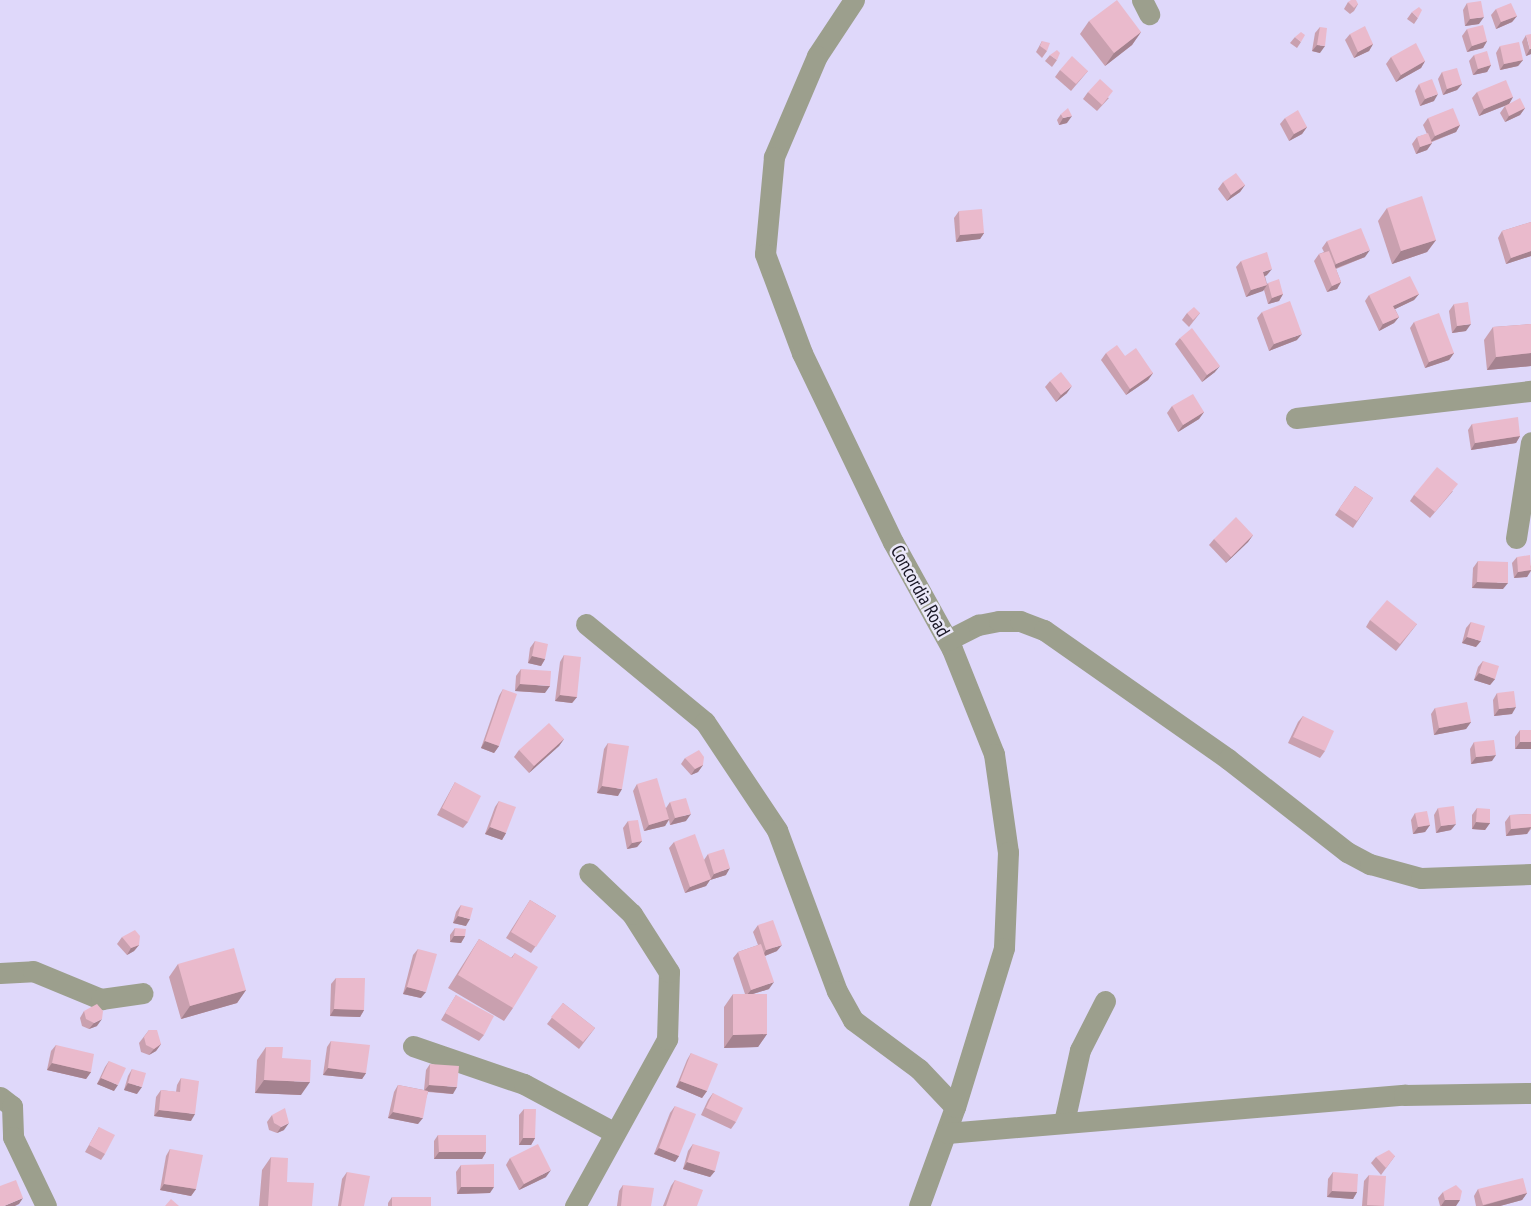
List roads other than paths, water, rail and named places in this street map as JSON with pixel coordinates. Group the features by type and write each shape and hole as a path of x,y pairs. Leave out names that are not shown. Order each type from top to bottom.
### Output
{"street":[{"name":"Concordia Road","path":"854,0 817,56 774,157 765,254 802,353 893,542 948,640 994,754 1008,852 1004,948 956,1107 919,1206"},
{"path":"1296,418 1531,391"},
{"path":"1516,538 1531,442"},
{"path":"948,640 978,625 999,621 1020,621 1044,630 1228,759 1347,852 1370,864 1421,878 1531,874"},
{"path":"586,624 705,722 777,830 837,990 853,1020 919,1069 956,1107"},
{"path":"575,1206 667,1039 668,972 632,914 589,873"},
{"path":"0,973 33,971 101,999 143,993"},
{"path":"1064,1122 1080,1050 1105,1001"},
{"path":"413,1046 524,1083 615,1133"},
{"path":"947,1133 1405,1095 1531,1093"},
{"path":"0,1097 12,1106 13,1137 46,1206"}]}
